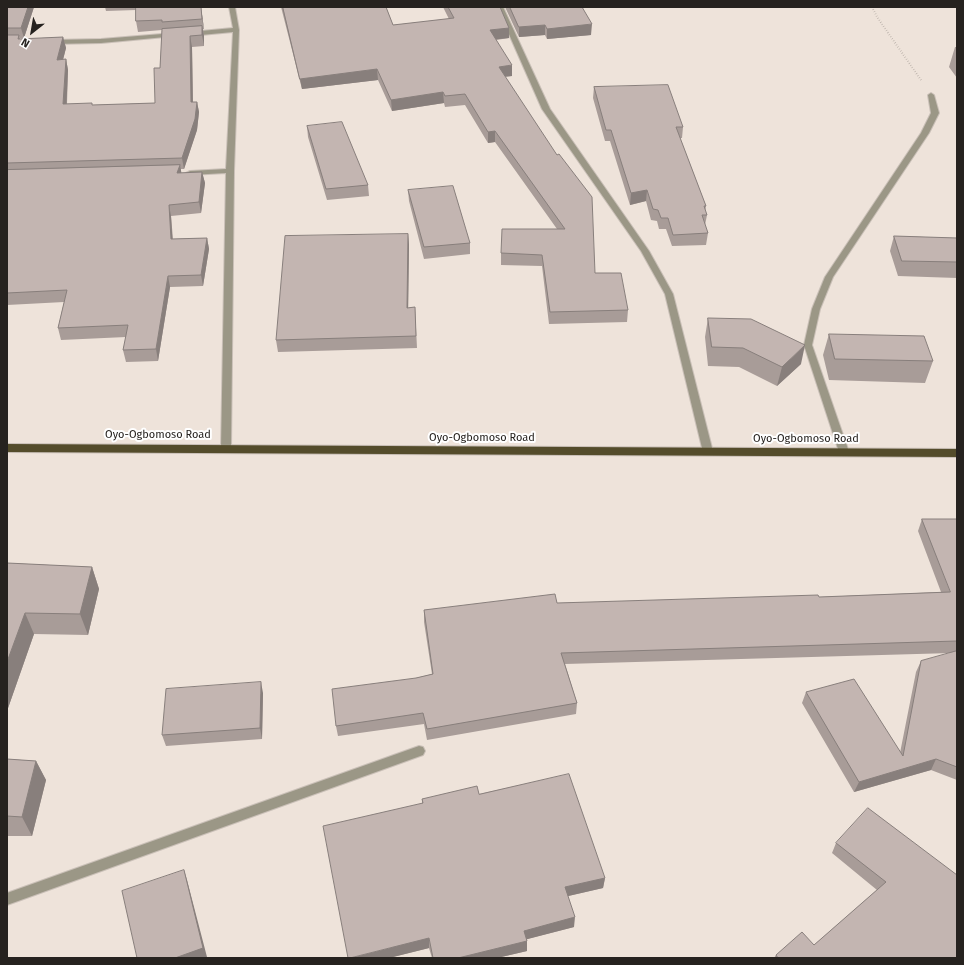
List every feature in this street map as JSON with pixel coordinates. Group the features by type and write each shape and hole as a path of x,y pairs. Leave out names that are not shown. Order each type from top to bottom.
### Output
{"highway":[{"name":"Oyo-Ogbomoso Road","path":"7,448 957,453"}],"street":[{"path":"226,449 230,172 236,30 232,7"},
{"path":"500,7 546,110 645,251 669,294 708,452"},
{"path":"46,42 101,41 236,30"},
{"path":"844,452 808,345 816,309 829,277 925,133 935,113 931,95"},
{"path":"182,173 230,172"},
{"path":"7,899 419,751"}],"path":[{"path":"872,7 877,17 931,95"}],"building":[{"path":"7,7 28,7 21,28 7,28"},
{"path":"136,7 201,7 202,19 162,22 162,20 136,21"},
{"path":"283,7 386,7 393,25 454,18 448,7 500,7 509,28 490,30 512,65 499,67 557,155 559,154 592,197 595,273 621,273 628,310 550,312 542,255 501,253 502,229 565,229 495,131 488,132 465,94 445,96 443,92 391,100 377,69 300,79"},
{"path":"510,7 582,7 592,24 547,29 545,25 519,27"},
{"path":"202,26 202,35 190,36 191,102 197,102 195,119 182,158 7,163 7,35 19,35 18,39 63,37 57,60 66,59 63,104 92,103 92,105 155,103 154,68 160,68 162,29"},
{"path":"668,85 683,127 676,127 706,206 704,206 707,215 702,215 708,233 673,235 668,218 661,218 658,210 653,209 647,190 631,193 611,130 606,130 594,87"},
{"path":"342,122 368,185 326,189 307,126"},
{"path":"180,165 177,173 202,172 199,202 169,205 171,239 207,238 201,275 168,276 156,349 123,350 128,325 58,328 67,290 7,293 7,170"},
{"path":"453,186 470,243 424,247 408,190"},
{"path":"408,234 407,308 415,307 416,336 276,340 285,236"},
{"path":"894,236 957,238 957,262 902,261"},
{"path":"708,318 751,319 805,345 782,367 743,348 712,347"},
{"path":"829,334 924,336 933,361 835,359"},
{"path":"922,519 957,519 957,641 561,653 577,703 427,729 423,713 336,726 332,689 416,678 433,674 424,610 555,594 557,603 818,595 819,597 950,592"},
{"path":"7,563 92,567 80,614 25,613 7,662"},
{"path":"957,651 957,767 936,759 859,782 806,692 854,679 903,756 921,661"},
{"path":"261,682 260,728 162,735 166,689"},
{"path":"7,759 36,761 22,817 7,816"},
{"path":"569,774 605,878 565,887 575,917 524,931 527,941 458,958 433,958 429,938 348,958 323,826 423,803 422,799 477,786 479,794"},
{"path":"868,808 957,875 957,958 778,958 776,955 802,932 814,945 886,882 836,843"},
{"path":"184,870 203,948 175,958 137,958 122,891"}]}
